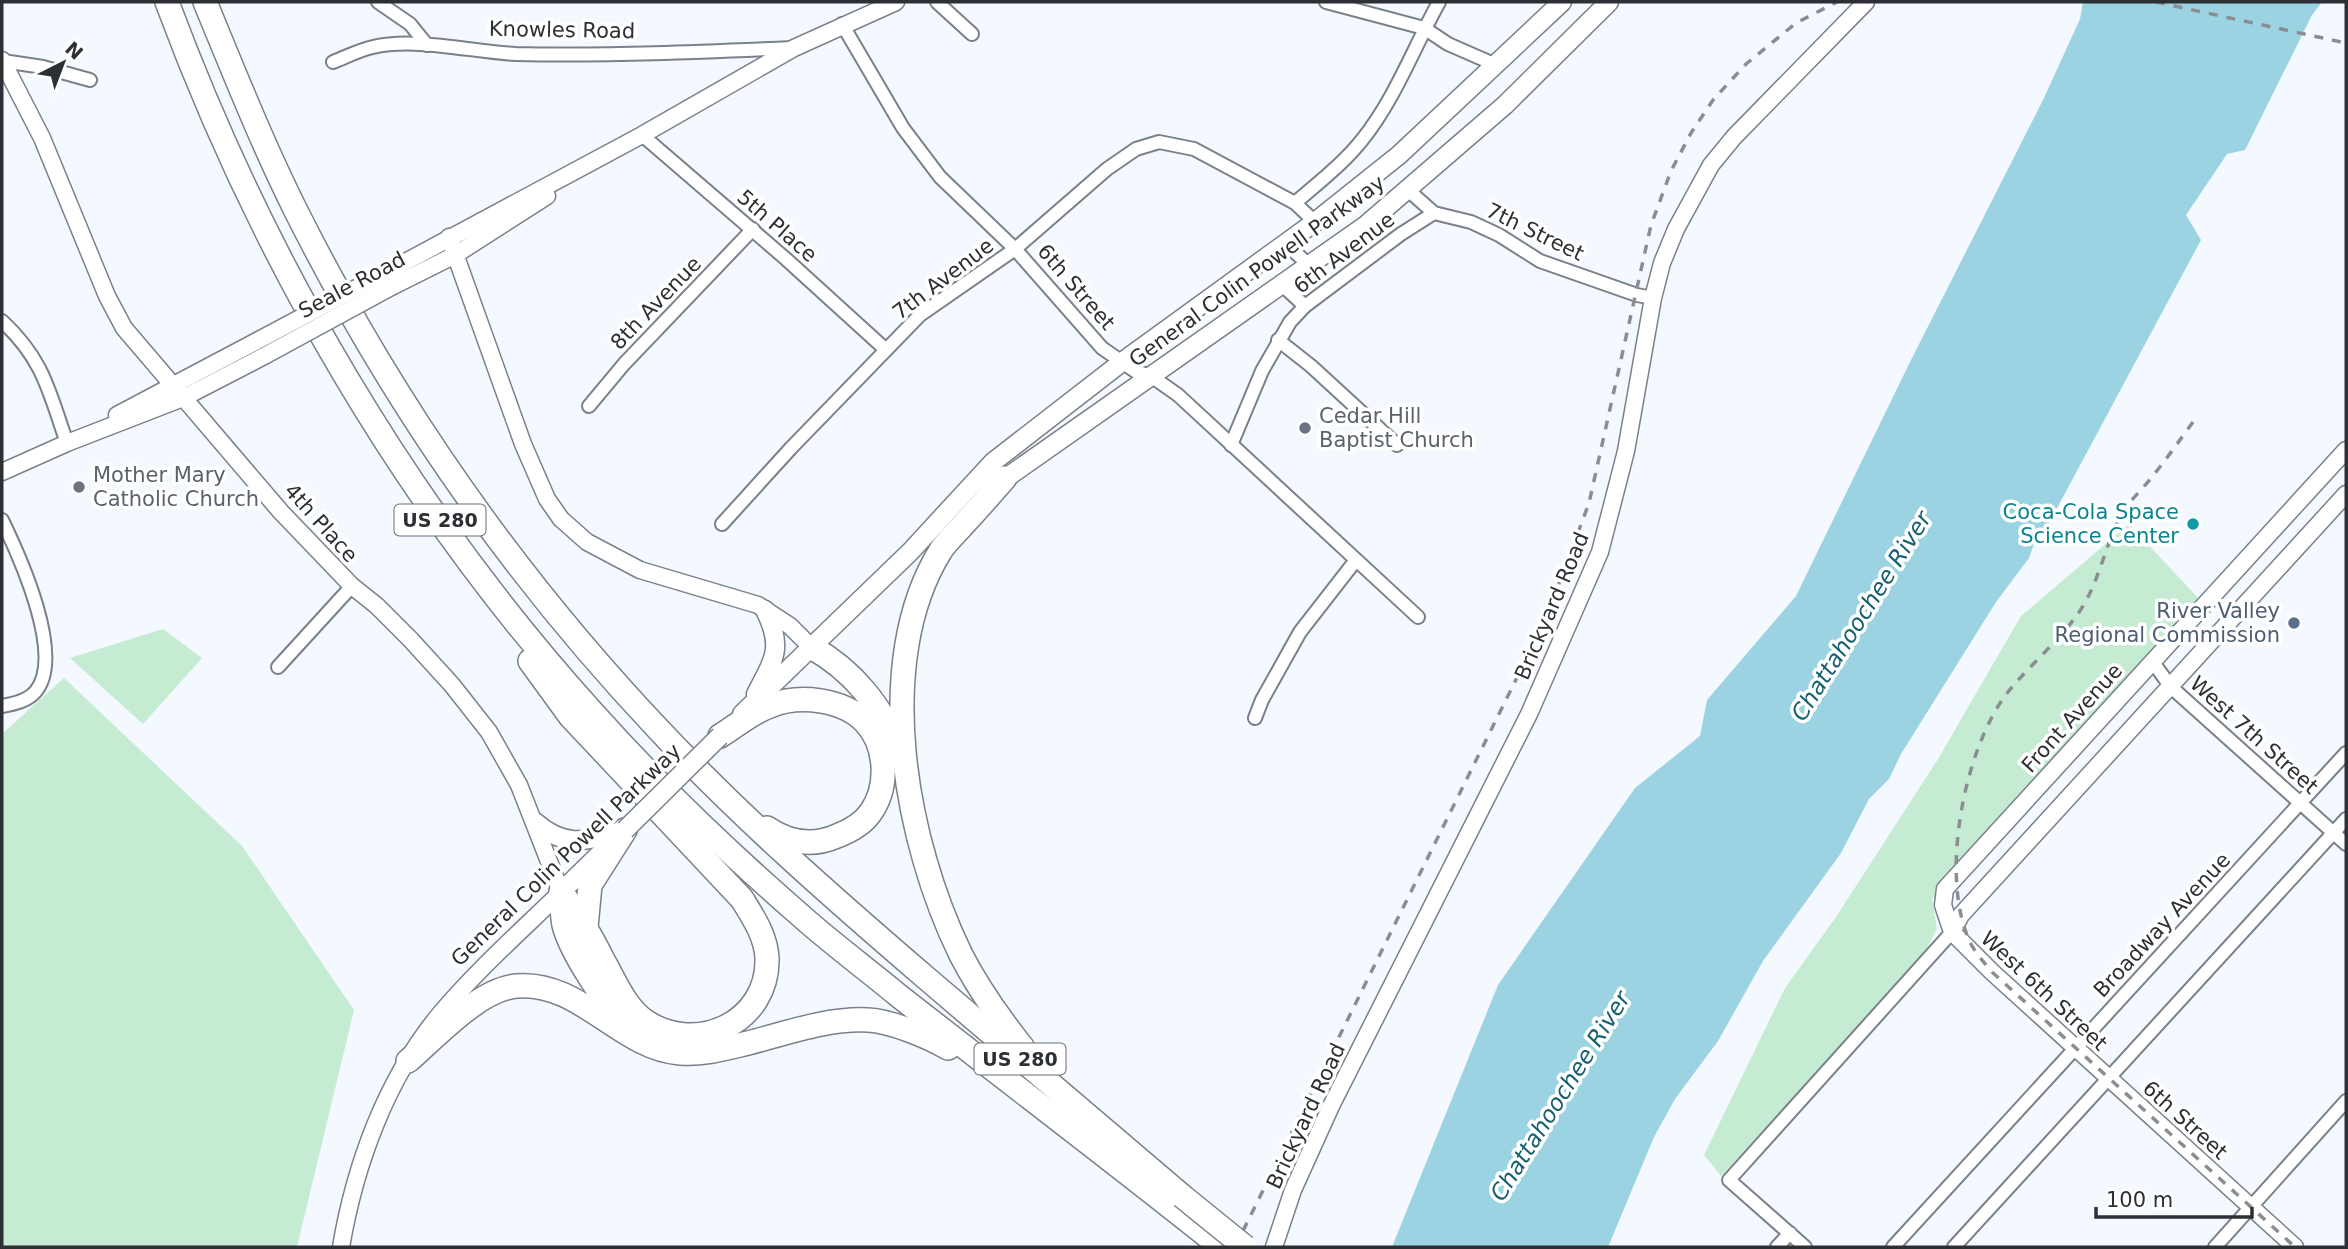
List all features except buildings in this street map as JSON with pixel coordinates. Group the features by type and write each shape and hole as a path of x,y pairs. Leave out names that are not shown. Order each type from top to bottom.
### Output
{"highway":[{"name":"US 280","path":"167,2 207,102 267,234 356,393 464,554 578,697 695,819 812,926 1000,1077 1245,1247"},
{"name":"US 280","path":"205,2 213,13 271,159 376,356 421,428 497,537 554,611 661,733 795,865 1050,1084 1177,1202 1221,1247"},
{"path":"907,782 903,730 904,661 917,602 942,549 1005,478"},
{"path":"464,554 526,656 570,716 742,899 761,931 767,956 765,981 755,1003 737,1021 715,1032 690,1036 666,1032 643,1020 626,1002 586,927 561,892"},
{"path":"733,805 780,837 809,844 853,829 871,812 882,790 884,765 877,741 811,647"},
{"path":"811,647 830,657 876,705 891,730 937,900 962,956 993,1009 1050,1084"},
{"path":"720,736 769,706 796,699 835,704 865,722"},
{"path":"586,927 590,886 625,830"},
{"path":"561,892 565,927 580,959 612,1011 643,1045"},
{"path":"408,1061 479,1001 513,986 545,988 566,995 643,1045 680,1053 716,1051 834,1022 871,1020 929,1037 1000,1077"}],"main road":[{"name":"General Colin Powell Parkway","path":"561,892 910,552 993,462 1122,362 1286,244 1399,155 1562,2"},
{"name":"General Colin Powell Parkway","path":"910,552 1005,478 1366,225 1505,105 1609,2"},
{"path":"748,709 776,649 775,632 765,610"},
{"path":"535,822 554,837 568,841 586,840 625,830"}],"street":[{"path":"378,2 410,24 428,45"},
{"name":"Seale Road","path":"2,472 67,443 183,398 266,355 388,280 449,237 642,135 794,48 842,24 896,2"},
{"path":"937,2 972,34"},
{"path":"1326,2 1424,28 1448,44 1496,65"},
{"path":"1315,222 1295,204 1363,140 1401,78 1439,2"},
{"name":"Brickyard Road","path":"1274,1247 1293,1190 1331,1106 1497,780 1600,552 1615,499 1653,298 1675,229 1711,166 1734,137 1866,2"},
{"name":"6th Street","path":"842,24 916,149 940,177 1015,249 1102,348 1178,395 1419,617"},
{"name":"Knowles Road","path":"333,62 370,47 428,45 538,54 794,48"},
{"path":"2,61 43,67 90,80"},
{"name":"4th Place","path":"2,61 42,138 117,318 281,512 352,586 377,606 411,640 473,712 489,733 519,785 561,892"},
{"name":"Seale Road","path":"67,443 257,341 388,280 422,271 456,255 642,135"},
{"name":"5th Place","path":"642,135 753,229 885,349"},
{"name":"7th Avenue","path":"723,524 782,457 920,315 1015,249 1126,155 1146,145 1171,142 1194,149 1295,204"},
{"name":"7th Street","path":"1408,190 1434,213 1471,222 1557,268 1653,298"},
{"name":"6th Avenue","path":"1231,444 1278,340 1304,306 1401,234 1434,213"},
{"name":"8th Avenue","path":"589,405 640,346 753,229"},
{"path":"449,237 523,444 547,499 561,519 587,542 640,570 711,590 765,610 790,626 811,647"},
{"path":"1286,244 1309,265"},
{"path":"422,271 450,276 469,293"},
{"path":"1281,284 1304,306"},
{"path":"2,321 34,356 45,378 67,443"},
{"path":"1278,340 1311,366 1397,445"},
{"name":"Front Avenue","path":"1952,932 1942,905 1945,889 2346,450"},
{"path":"1805,1247 1729,1180 1952,932 1961,915 2346,495"},
{"path":"2,520 36,596 45,670 35,693 2,706"},
{"path":"1255,718 1262,700 1300,632 1356,560"},
{"path":"278,667 352,586"},
{"name":"West 7th Street","path":"2152,662 2171,687 2334,833"},
{"name":"Broadway Avenue","path":"1893,1247 2346,753"},
{"path":"1954,1247 2346,819"},
{"path":"2334,833 2346,844"},
{"name":"General Colin Powell Parkway","path":"341,1247 355,1180 382,1110 408,1061 440,1014 561,892"},
{"name":"West 6th Street","path":"1952,932 2109,1079"},
{"name":"6th Street","path":"2109,1079 2294,1247"},
{"path":"2215,1247 2346,1101"},
{"path":"1777,1247 1790,1233"}],"green space":[{"path":"2129,524 2200,600 1932,899 1937,929 1922,958 1721,1176 1704,1155 1785,988 1836,917 1938,759 2021,616"},
{"path":"163,629 202,658 143,724 70,658"},
{"path":"64,678 242,846 354,1010 297,1247 2,1247 2,734"}],"water":[{"name":"Chattahoochee River","path":"2083,2 2322,2 2312,15 2245,150 2227,154 2186,215 2201,240 2049,523 2037,535 2029,558 1996,602 1901,754 1889,779 1869,799 1841,853 1763,961 1718,1041 1675,1099 1654,1137 1608,1247 1392,1247 1498,985 1635,788 1700,736 1707,700 1796,596 1911,360 2044,98 2080,19"}],"railway":[{"path":"1235,1247 1545,621 1589,503 1651,225 1671,171 1691,133 1713,100 1746,64 1796,23 1837,2"},
{"path":"2156,2 2346,43"},
{"path":"2193,422 2121,515 2092,589 2079,612 2008,692 1992,716 1968,779 1957,849 1957,883 1961,915 1970,942 1992,972 2295,1247"}],"place":[{"name":"Cedar Hill Baptist Church","path":"1305,428"},
{"name":"Mother Mary Catholic Church","path":"79,487"},
{"name":"Coca-Cola Space Science Center","path":"2193,524"},
{"name":"River Valley Regional Commission","path":"2294,623"}]}
